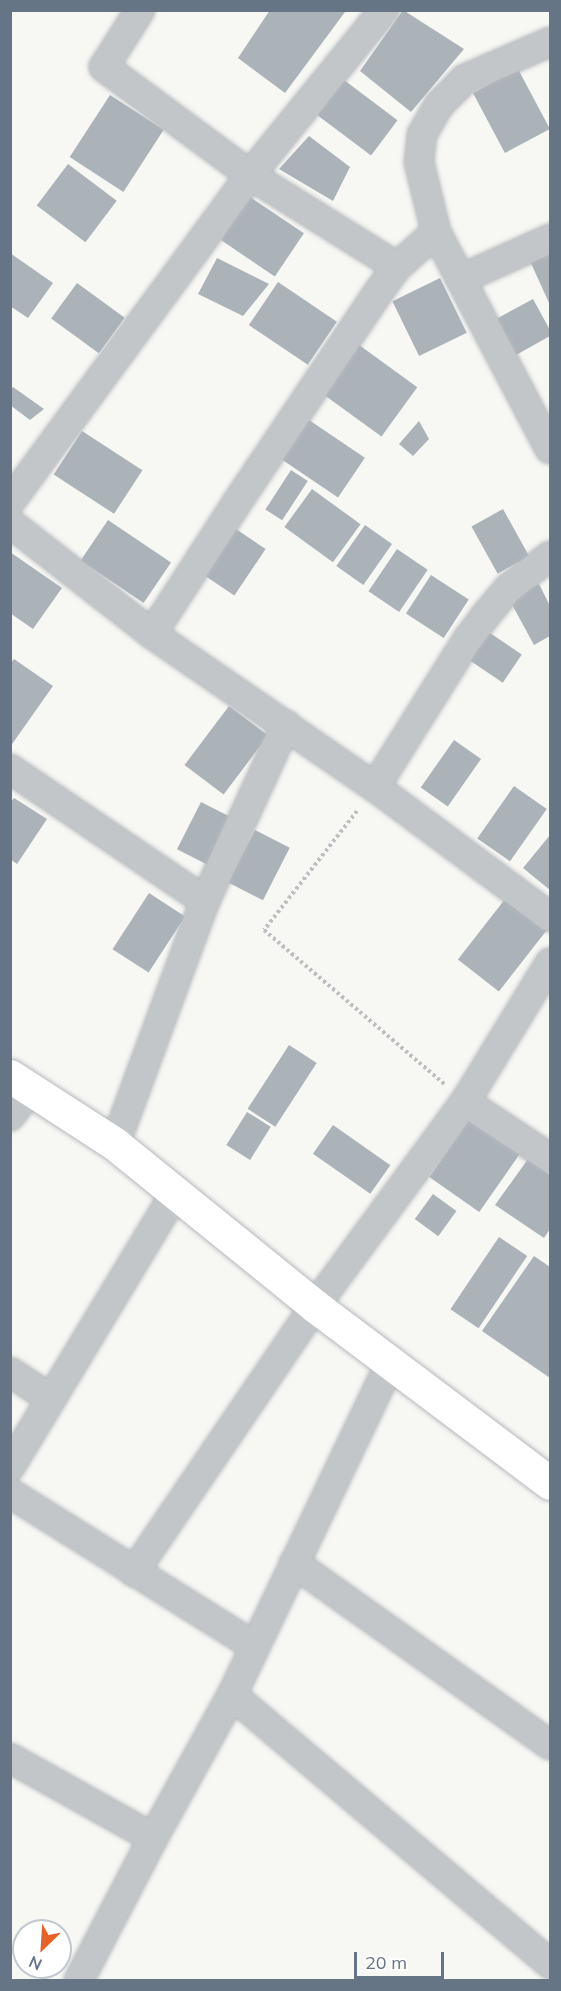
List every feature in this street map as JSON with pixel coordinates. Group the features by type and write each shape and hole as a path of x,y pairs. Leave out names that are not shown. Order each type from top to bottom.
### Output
{"highway":[{"path":"21,1082 115,1144 315,1306 550,1483"}],"street":[{"path":"140,10 104,67 250,175 397,267"},
{"path":"10,502 250,175 384,10"},
{"path":"550,42 465,79 439,105 422,134 419,162 436,232 550,449"},
{"path":"152,634 236,504 397,267 436,232"},
{"path":"461,279 550,239"},
{"path":"10,524 152,634 375,787 550,917"},
{"path":"375,787 468,639 486,615 509,588 550,556"},
{"path":"115,1144 205,901 286,725"},
{"path":"10,769 205,901"},
{"path":"134,1572 315,1306 465,1102 550,963"},
{"path":"10,1116 21,1082"},
{"path":"465,1102 550,1158"},
{"path":"10,1467 175,1193"},
{"path":"79,1980 153,1838 232,1695 391,1361"},
{"path":"10,1372 51,1400"},
{"path":"10,1493 254,1646"},
{"path":"294,1563 550,1745"},
{"path":"232,1695 550,1964"},
{"path":"10,1758 153,1838"}],"path":[{"path":"375,787 264,930 465,1102"}],"building":[{"path":"270,10 345,12 285,93 238,58"},
{"path":"403,10 464,49 411,112 360,71"},
{"path":"518,69 550,129 505,153 473,93"},
{"path":"344,80 398,120 371,155 318,115"},
{"path":"110,95 164,130 123,192 70,157"},
{"path":"309,136 350,167 333,201 279,169"},
{"path":"68,164 117,201 85,242 37,206"},
{"path":"250,197 304,233 275,276 221,240"},
{"path":"550,251 550,305 530,261"},
{"path":"10,253 53,283 28,318 10,306"},
{"path":"217,258 269,284 243,316 198,294"},
{"path":"440,278 467,333 419,356 392,301"},
{"path":"278,282 337,322 308,365 249,325"},
{"path":"77,283 125,318 99,353 51,319"},
{"path":"533,299 550,330 550,336 507,360 487,324"},
{"path":"355,342 417,387 381,437 319,391"},
{"path":"13,387 44,409 30,420 10,405 10,391"},
{"path":"306,418 365,458 338,497 279,458"},
{"path":"419,421 429,439 413,456 399,444"},
{"path":"82,431 142,470 114,514 54,475"},
{"path":"291,470 308,481 282,520 265,509"},
{"path":"312,489 361,524 333,562 284,527"},
{"path":"503,509 529,556 498,574 472,526"},
{"path":"108,520 171,562 144,603 81,561"},
{"path":"230,525 266,549 234,595 199,571"},
{"path":"365,525 392,544 363,585 336,566"},
{"path":"397,549 428,570 399,612 368,591"},
{"path":"10,552 62,588 33,629 10,613"},
{"path":"431,575 469,600 444,638 406,614"},
{"path":"539,584 550,606 550,636 534,645 509,599"},
{"path":"487,631 522,654 503,683 468,659"},
{"path":"14,659 53,686 10,747 10,664"},
{"path":"229,706 268,735 224,795 184,765"},
{"path":"454,740 481,759 448,806 421,788"},
{"path":"514,786 547,809 510,861 477,838"},
{"path":"14,798 47,819 17,864 10,859 10,803"},
{"path":"201,802 233,818 209,866 177,849"},
{"path":"255,830 290,848 263,900 228,883"},
{"path":"550,835 550,890 523,868"},
{"path":"149,893 185,916 149,973 113,949"},
{"path":"509,894 550,926 499,991 458,959"},
{"path":"289,1045 317,1063 275,1127 248,1109"},
{"path":"247,1112 271,1127 250,1160 226,1145"},
{"path":"474,1113 524,1148 479,1212 429,1177"},
{"path":"333,1125 390,1165 370,1194 313,1154"},
{"path":"528,1159 550,1175 550,1229 544,1238 495,1205"},
{"path":"433,1194 456,1211 438,1236 415,1219"},
{"path":"499,1237 527,1256 479,1328 450,1309"},
{"path":"534,1256 550,1267 550,1378 482,1331"}]}
